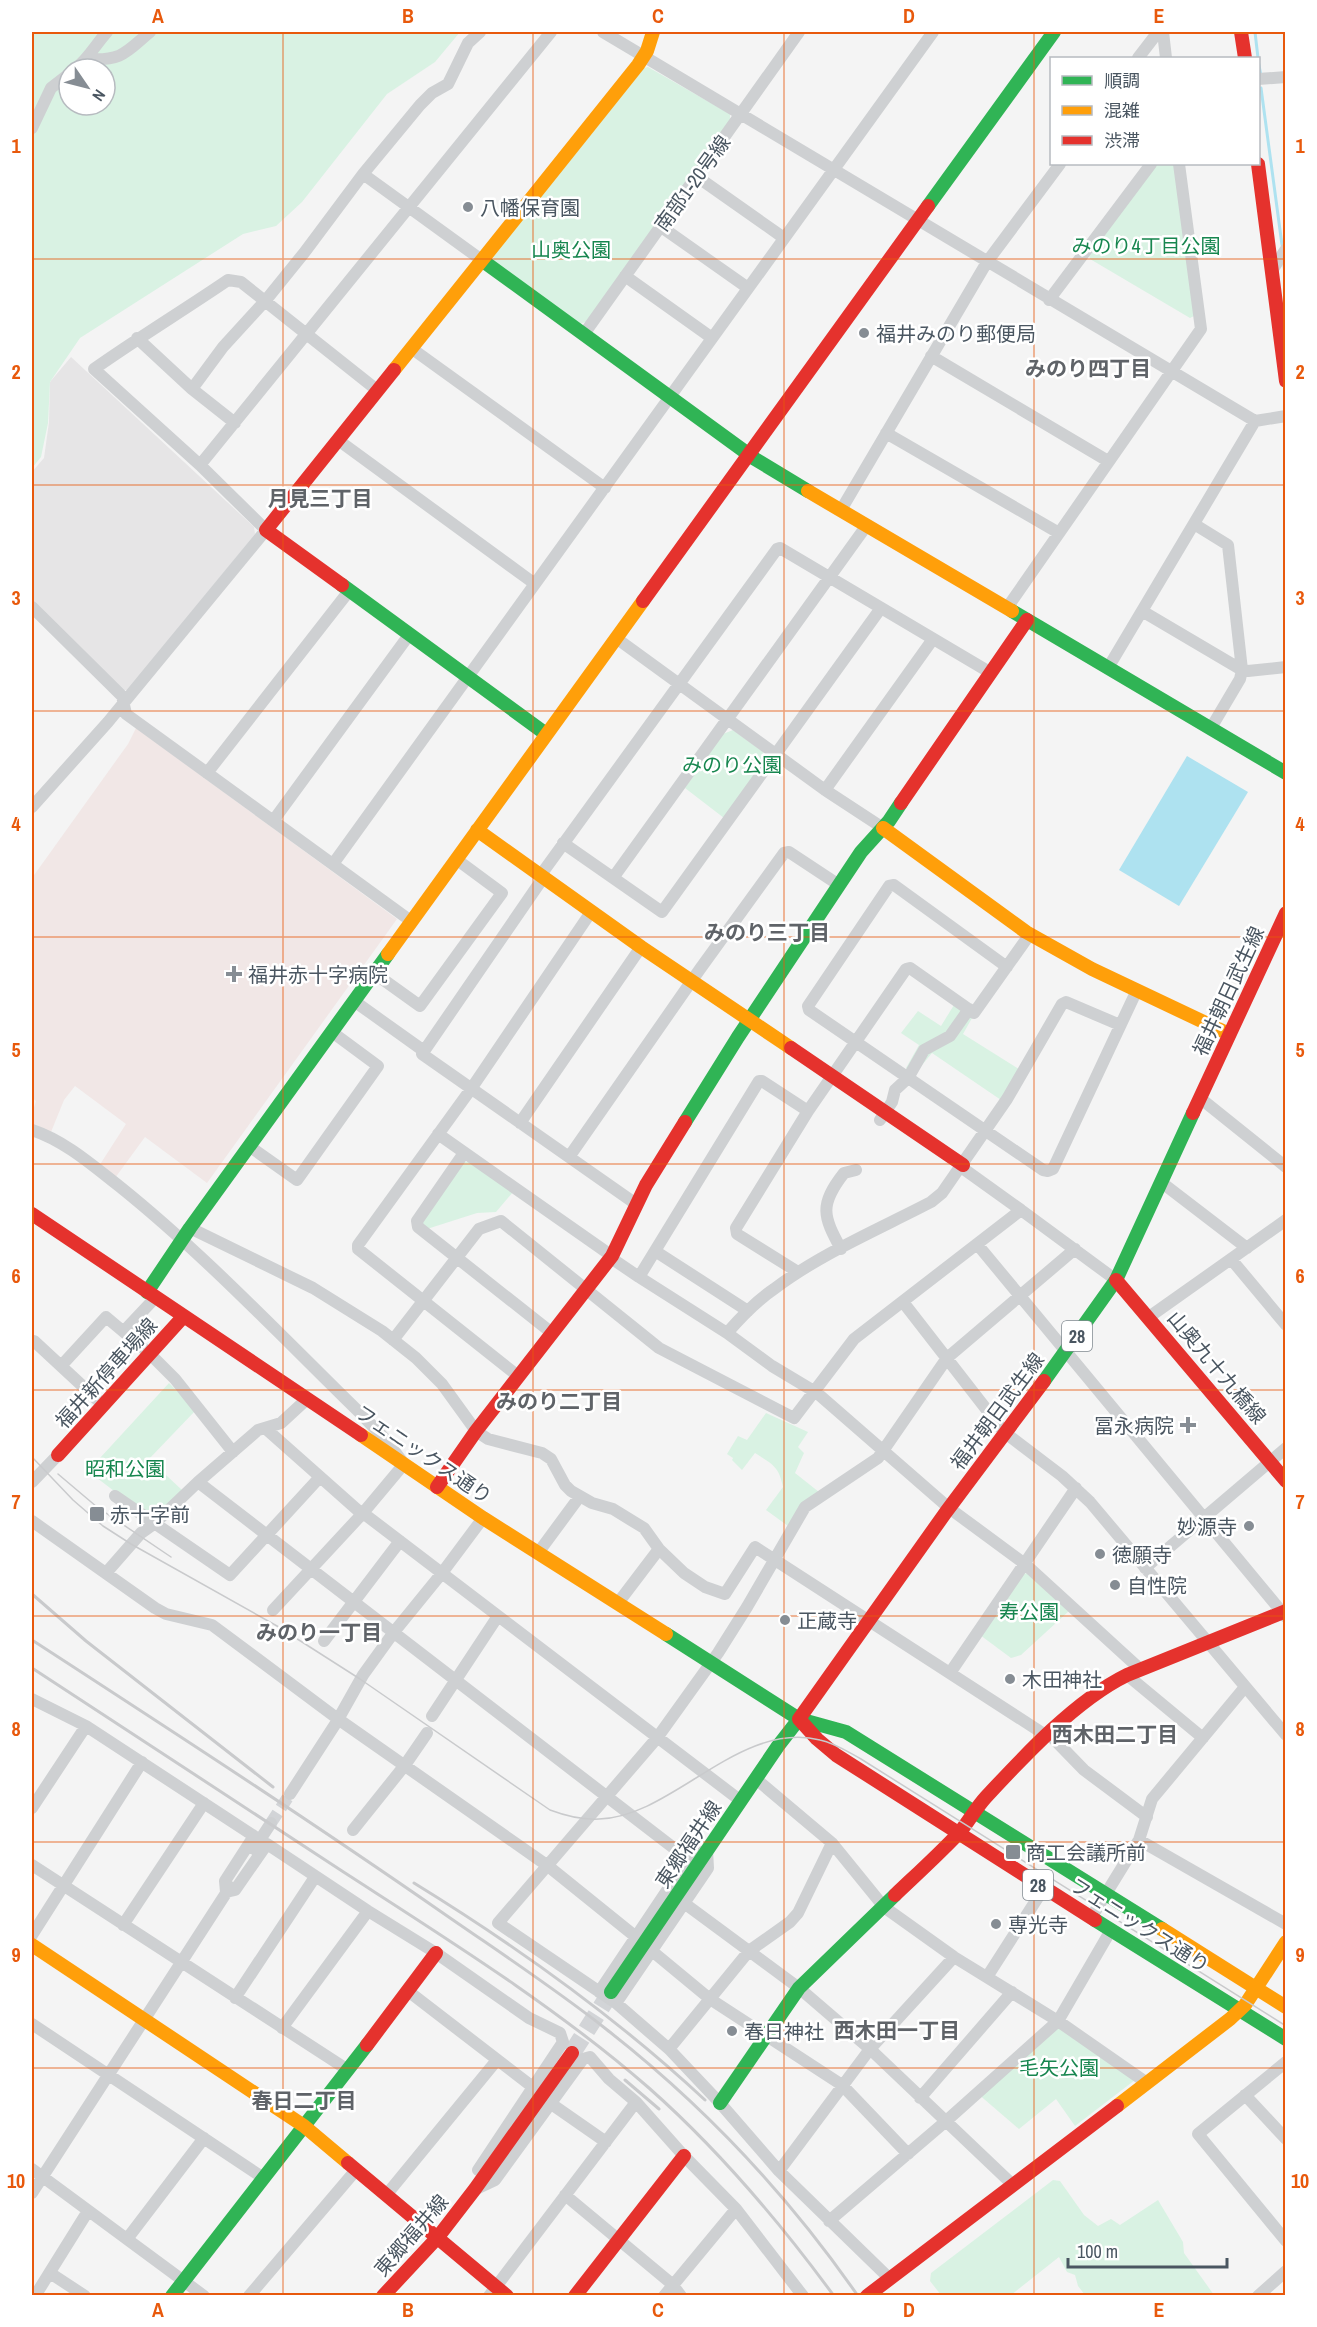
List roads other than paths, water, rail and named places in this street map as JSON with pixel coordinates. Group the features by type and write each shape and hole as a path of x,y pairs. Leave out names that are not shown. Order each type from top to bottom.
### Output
{"street":[{"path":"89,57 94,46 108,32"},
{"path":"117,57 124,55 150,32"},
{"path":"192,389 223,347 266,300 363,174 420,105 432,93 448,84 468,43 480,32"},
{"path":"200,465 551,32"},
{"path":"603,32 1255,421 1286,416"},
{"path":"32,807 123,705 483,261 644,56 653,32"},
{"path":"333,864 933,32"},
{"path":"124,1331 151,1294 190,1228 1054,32"},
{"path":"1139,57 1158,32"},
{"path":"1163,32 1166,57"},
{"path":"1241,32 1245,57"},
{"name":"南部1-20号線","path":"584,334 741,114 794,33"},
{"path":"1260,79 1286,77"},
{"path":"32,128 51,88 57,83"},
{"path":"841,510 987,262 1059,165"},
{"path":"1049,300 1150,165"},
{"path":"1007,608 1201,329 1179,165"},
{"path":"1258,165 1286,381"},
{"path":"363,174 748,454 1286,773"},
{"path":"696,176 784,238"},
{"path":"660,226 748,288"},
{"path":"1273,269 1286,249"},
{"path":"625,276 712,338"},
{"path":"377,390 266,300 241,282 228,280 166,322 137,338 94,369 200,465 266,530 546,734"},
{"path":"137,338 192,389 235,423"},
{"path":"411,348 605,488"},
{"path":"931,356 1108,461"},
{"path":"1108,668 1255,421"},
{"path":"886,433 1059,533"},
{"path":"338,440 535,584"},
{"path":"1194,524 1228,545 1242,670 1240,679 1210,728"},
{"path":"613,878 867,525"},
{"path":"636,1204 422,1054 424,1051 563,843 777,549 780,548 991,672"},
{"path":"207,773 349,591"},
{"path":"32,607 122,696 126,714 411,921"},
{"path":"563,843 662,912 881,608"},
{"path":"1142,611 1242,670 1286,667"},
{"path":"437,1487 476,1431 612,1257 636,1204 748,1020 861,852 883,828 1027,620"},
{"path":"273,821 409,635"},
{"path":"616,638 825,790 883,828 1030,934 1092,969 1229,1034"},
{"path":"825,790 933,639"},
{"path":"477,831 641,947 832,1076 883,1116 962,1166 1116,1280"},
{"path":"569,1157 691,981 784,853 789,852 839,885"},
{"path":"374,973 420,1006 502,893 456,859"},
{"path":"1007,967 894,885 889,886 808,1006 809,1010 855,1042 1043,1170 1048,1171 1053,1169 1137,990"},
{"path":"518,1376 358,1249 358,1245 471,1089 591,912"},
{"name":"福井朝日武生線","path":"800,1719 868,1620 1004,1432 1068,1351 1116,1280 1286,913"},
{"path":"798,1272 737,1234 736,1228 808,1112 855,1042 906,969 910,968 974,1012 1030,934"},
{"path":"520,1123 641,947"},
{"path":"354,1001 424,1051"},
{"path":"727,1333 772,1290 798,1272 931,1202 942,1193 1007,1099 1062,1004 1066,1002 1120,1025"},
{"path":"883,1116 892,1102 895,1090 908,1078 924,1050 950,1036 969,1009"},
{"path":"249,1146 297,1180 378,1066 332,1032"},
{"path":"639,1277 759,1081 808,1112"},
{"path":"1200,1098 1286,1167"},
{"path":"32,1130 49,1135 87,1161 181,1241 361,1414 387,1441 404,1464 273,1610"},
{"path":"438,1134 639,1277 813,1391 949,1508 1025,1564 1203,1738"},
{"path":"464,1153 417,1221 418,1227 552,1333"},
{"path":"841,1249 827,1223 825,1208 828,1196 844,1173 856,1170"},
{"path":"1161,1182 1247,1248"},
{"path":"393,1340 479,1229 501,1221 659,1348 794,1418 854,1339 1021,1210"},
{"name":"フェニックス通り","path":"32,1214 483,1518 800,1719 817,1739 836,1755 1286,2039"},
{"path":"1149,1317 1286,1220"},
{"path":"190,1228 313,1288 393,1340 416,1358 442,1384 476,1431 488,1439 542,1453 551,1459 565,1485 592,1503 613,1509 644,1528 659,1549 705,1587 724,1594 755,1547 1048,1735 1084,1770 1147,1817"},
{"path":"720,2103 799,1988 958,1833 973,1812 1048,1735 1087,1700 1111,1683 1134,1672 1284,1613 977,1244"},
{"path":"889,2278 779,2170 669,2049 609,1996 498,1923 657,1738 712,1662 805,1507 878,1458 937,1369 947,1358 1075,1249"},
{"path":"655,1251 748,1311"},
{"path":"1231,1259 1286,1325"},
{"name":"山奥九十九橋線","path":"1116,1280 1286,1481"},
{"path":"903,1302 1004,1432 1076,1488 1286,1735"},
{"path":"61,1366 106,1317 150,1354 175,1379 233,1452"},
{"name":"福井新停車場線","path":"58,1455 183,1317"},
{"path":"34,1341 103,1405"},
{"path":"106,1573 141,1533 258,1430 281,1423 307,1399"},
{"path":"264,1428 362,1513 741,1801"},
{"path":"1145,1568 1286,1448"},
{"path":"32,1493 34,1488 32,1483 58,1455"},
{"path":"115,1496 230,1575 320,1477"},
{"path":"198,1482 688,1859"},
{"path":"950,1673 1076,1488"},
{"path":"538,1553 580,1496"},
{"path":"291,1794 363,1675 483,1518"},
{"path":"32,1521 166,1614 212,1625 338,1719 548,1866 636,1937"},
{"path":"324,1641 400,1541"},
{"path":"618,1603 659,1549"},
{"path":"432,1716 498,1616"},
{"path":"1091,1918 1139,1840 1152,1799 1245,1687"},
{"path":"32,1699 86,1726 254,1836 225,1881 226,1892"},
{"name":"フェニックス通り","path":"800,1719 846,1732 1286,2007"},
{"name":"東郷福井線","path":"609,1996 707,1850 800,1719"},
{"path":"32,1808 86,1726"},
{"path":"353,1830 405,1765 427,1733"},
{"path":"32,1935 142,1762"},
{"path":"756,1779 832,1843 884,1906 954,1957 1058,2021 1147,2083"},
{"path":"123,1925 204,1803"},
{"path":"32,2193 37,2173 107,2074 271,1823"},
{"path":"1139,1840 1286,1924"},
{"path":"669,2049 749,1951 790,1922 798,1913 832,1843"},
{"path":"226,1892 235,1890 267,1844 436,1953 529,2019 560,2033 563,2042 478,2169 475,2189"},
{"path":"707,1850 708,1868 652,1951 609,1996 636,1937 688,1859 707,1850"},
{"path":"32,1865 348,2070"},
{"path":"235,1998 315,1877"},
{"path":"987,1977 1044,1888"},
{"path":"684,1903 799,1988 870,2049 1012,2184"},
{"path":"282,2028 368,1911"},
{"path":"829,2221 1058,2021 1111,1930"},
{"path":"867,2295 1241,2010 1286,1942"},
{"path":"32,1946 304,2126 438,2237 497,2292 565,2195 636,2102"},
{"path":"652,1951 710,1999 842,2085 908,2154"},
{"path":"172,2295 262,2177 348,2070 436,1953"},
{"path":"779,2170 870,2049 954,1957"},
{"path":"408,1991 534,2088"},
{"path":"920,2098 1012,1992"},
{"path":"32,2024 262,2177"},
{"name":"東郷福井線","path":"383,2295 438,2237 572,2053"},
{"path":"475,2189 495,2180 583,2059 588,2057 594,2060 609,2079 636,2102 684,2156 736,2209 803,2295"},
{"path":"387,2194 497,2060"},
{"path":"1286,2062 1198,2134 1286,2241"},
{"path":"1245,2095 1286,2139"},
{"path":"550,2103 606,2142"},
{"path":"127,2239 204,2138"},
{"path":"575,2295 684,2156"},
{"path":"249,2295 356,2170"},
{"path":"37,2173 204,2295"},
{"path":"565,2195 672,2284 681,2295"},
{"path":"664,2295 736,2209"},
{"path":"35,2295 88,2211"},
{"path":"1258,2295 1286,2271"},
{"path":"50,2273 85,2295"}],"water":[{"path":"1187,756 1248,792 1179,906 1119,870"}],"waterway":[{"path":"1255,32 1258,57"},
{"path":"1260,71 1261,76"},
{"path":"1261,88 1282,245"},
{"path":"1284,266 1286,279"}],"tunnel":[{"path":"271,1823 290,1794"},
{"path":"572,2053 611,1992"}],"tram line":[{"path":"32,1457 73,1500 103,1526 277,1626 360,1679 550,1810 586,1819 626,1814 653,1803 734,1756 762,1744 790,1738 826,1741 861,1759 1286,2026"},
{"path":"58,1474 97,1507 171,1557"}],"railway":[{"path":"32,1594 86,1641 273,1787"},
{"path":"32,1640 339,1842 566,1998 606,2029 676,2088 742,2153 803,2222 858,2296"},
{"path":"32,1668 460,1948 576,2029 649,2088 700,2136 770,2214 834,2296"},
{"path":"414,1883 491,1932 565,1984 637,2040 705,2100"},
{"path":"625,2080 659,2109"}],"place":[{"name":"八幡保育園","path":"468,207"},
{"name":"福井みのり郵便局","path":"864,333"},
{"name":"福井赤十字病院","path":"234,974"},
{"name":"冨永病院","path":"1188,1425"},
{"name":"赤十字前","path":"97,1514"},
{"name":"妙源寺","path":"1249,1526"},
{"name":"徳願寺","path":"1100,1554"},
{"name":"自性院","path":"1115,1585"},
{"name":"正蔵寺","path":"785,1620"},
{"name":"木田神社","path":"1010,1679"},
{"name":"商工会議所前","path":"1013,1852"},
{"name":"専光寺","path":"996,1924"},
{"name":"春日神社","path":"732,2031"}],"district":[{"name":"みのり四丁目","path":"1088,368"},
{"name":"月見三丁目","path":"320,498"},
{"name":"みのり三丁目","path":"767,932"},
{"name":"みのり二丁目","path":"559,1401"},
{"name":"みのり一丁目","path":"319,1632"},
{"name":"西木田二丁目","path":"1115,1734"},
{"name":"西木田一丁目","path":"897,2030"},
{"name":"春日二丁目","path":"304,2100"}],"park label":[{"name":"みのり4丁目公園","path":"1146,245"},
{"name":"山奥公園","path":"571,249"},
{"name":"みのり公園","path":"732,764"},
{"name":"昭和公園","path":"125,1468"},
{"name":"寿公園","path":"1029,1611"},
{"name":"毛矢公園","path":"1059,2067"}]}
